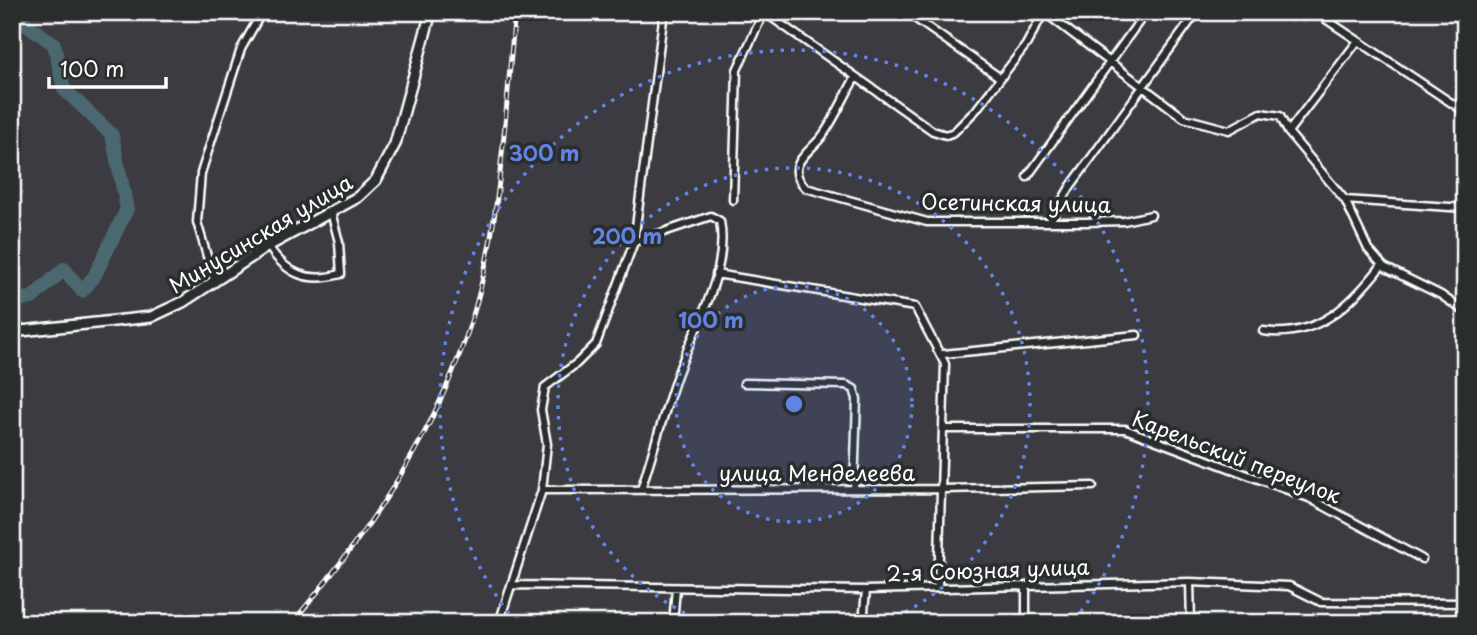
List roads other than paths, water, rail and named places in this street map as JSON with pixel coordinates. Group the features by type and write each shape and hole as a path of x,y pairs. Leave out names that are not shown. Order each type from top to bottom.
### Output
{"main road":[{"name":"Минусинская улица","path":"12,332 150,317 183,302 268,246 358,197 376,180 387,163 431,12"}],"street":[{"path":"214,280 197,222 201,173 242,49 260,16 250,12"},
{"path":"499,623 542,490 547,444 542,418 545,387 596,344 634,242 664,12"},
{"path":"733,200 737,70 764,12 933,131 946,135 954,132 976,110 1026,45 1044,12 1144,85 1184,118 1229,130 1261,113 1280,116 1288,132 1345,200 1368,249 1382,265 1441,295 1465,312"},
{"path":"906,12 999,77"},
{"path":"1027,177 1146,12"},
{"path":"1050,220 1070,187 1197,12"},
{"path":"1315,12 1356,42 1465,112"},
{"path":"1288,132 1356,42"},
{"name":"Осетинская улица","path":"855,78 821,138 807,149 800,160 797,172 800,182 806,188 927,222 1124,221 1150,215"},
{"path":"1345,200 1465,208"},
{"path":"268,246 278,261 302,275 320,280 341,274 339,242 331,212"},
{"path":"634,242 711,216 720,221 722,234 716,274 675,379 641,490"},
{"path":"1263,331 1292,334 1335,314 1362,292 1382,265"},
{"path":"716,274 915,307 943,354 946,364 938,587"},
{"path":"943,354 1137,335"},
{"path":"744,383 846,385 854,389 857,399 854,489"},
{"name":"Карельский переулок","path":"945,429 1125,429 1309,498 1422,559"},
{"name":"улица Менделеева","path":"542,490 1093,486"},
{"path":"1190,582 1191,623"},
{"name":"2-я Союзная улица","path":"512,585 866,590 1190,582 1289,586 1321,603 1463,603"},
{"path":"1026,586 1026,623"},
{"path":"673,623 676,588"},
{"path":"863,623 866,590"}],"waterway":[{"path":"12,14 54,44 64,89 112,135 127,209 94,277 82,291 64,269 32,298 12,300"}],"railway":[{"path":"292,623 343,559 389,493 429,423 462,348 475,308 493,225 504,139 515,12"}]}
